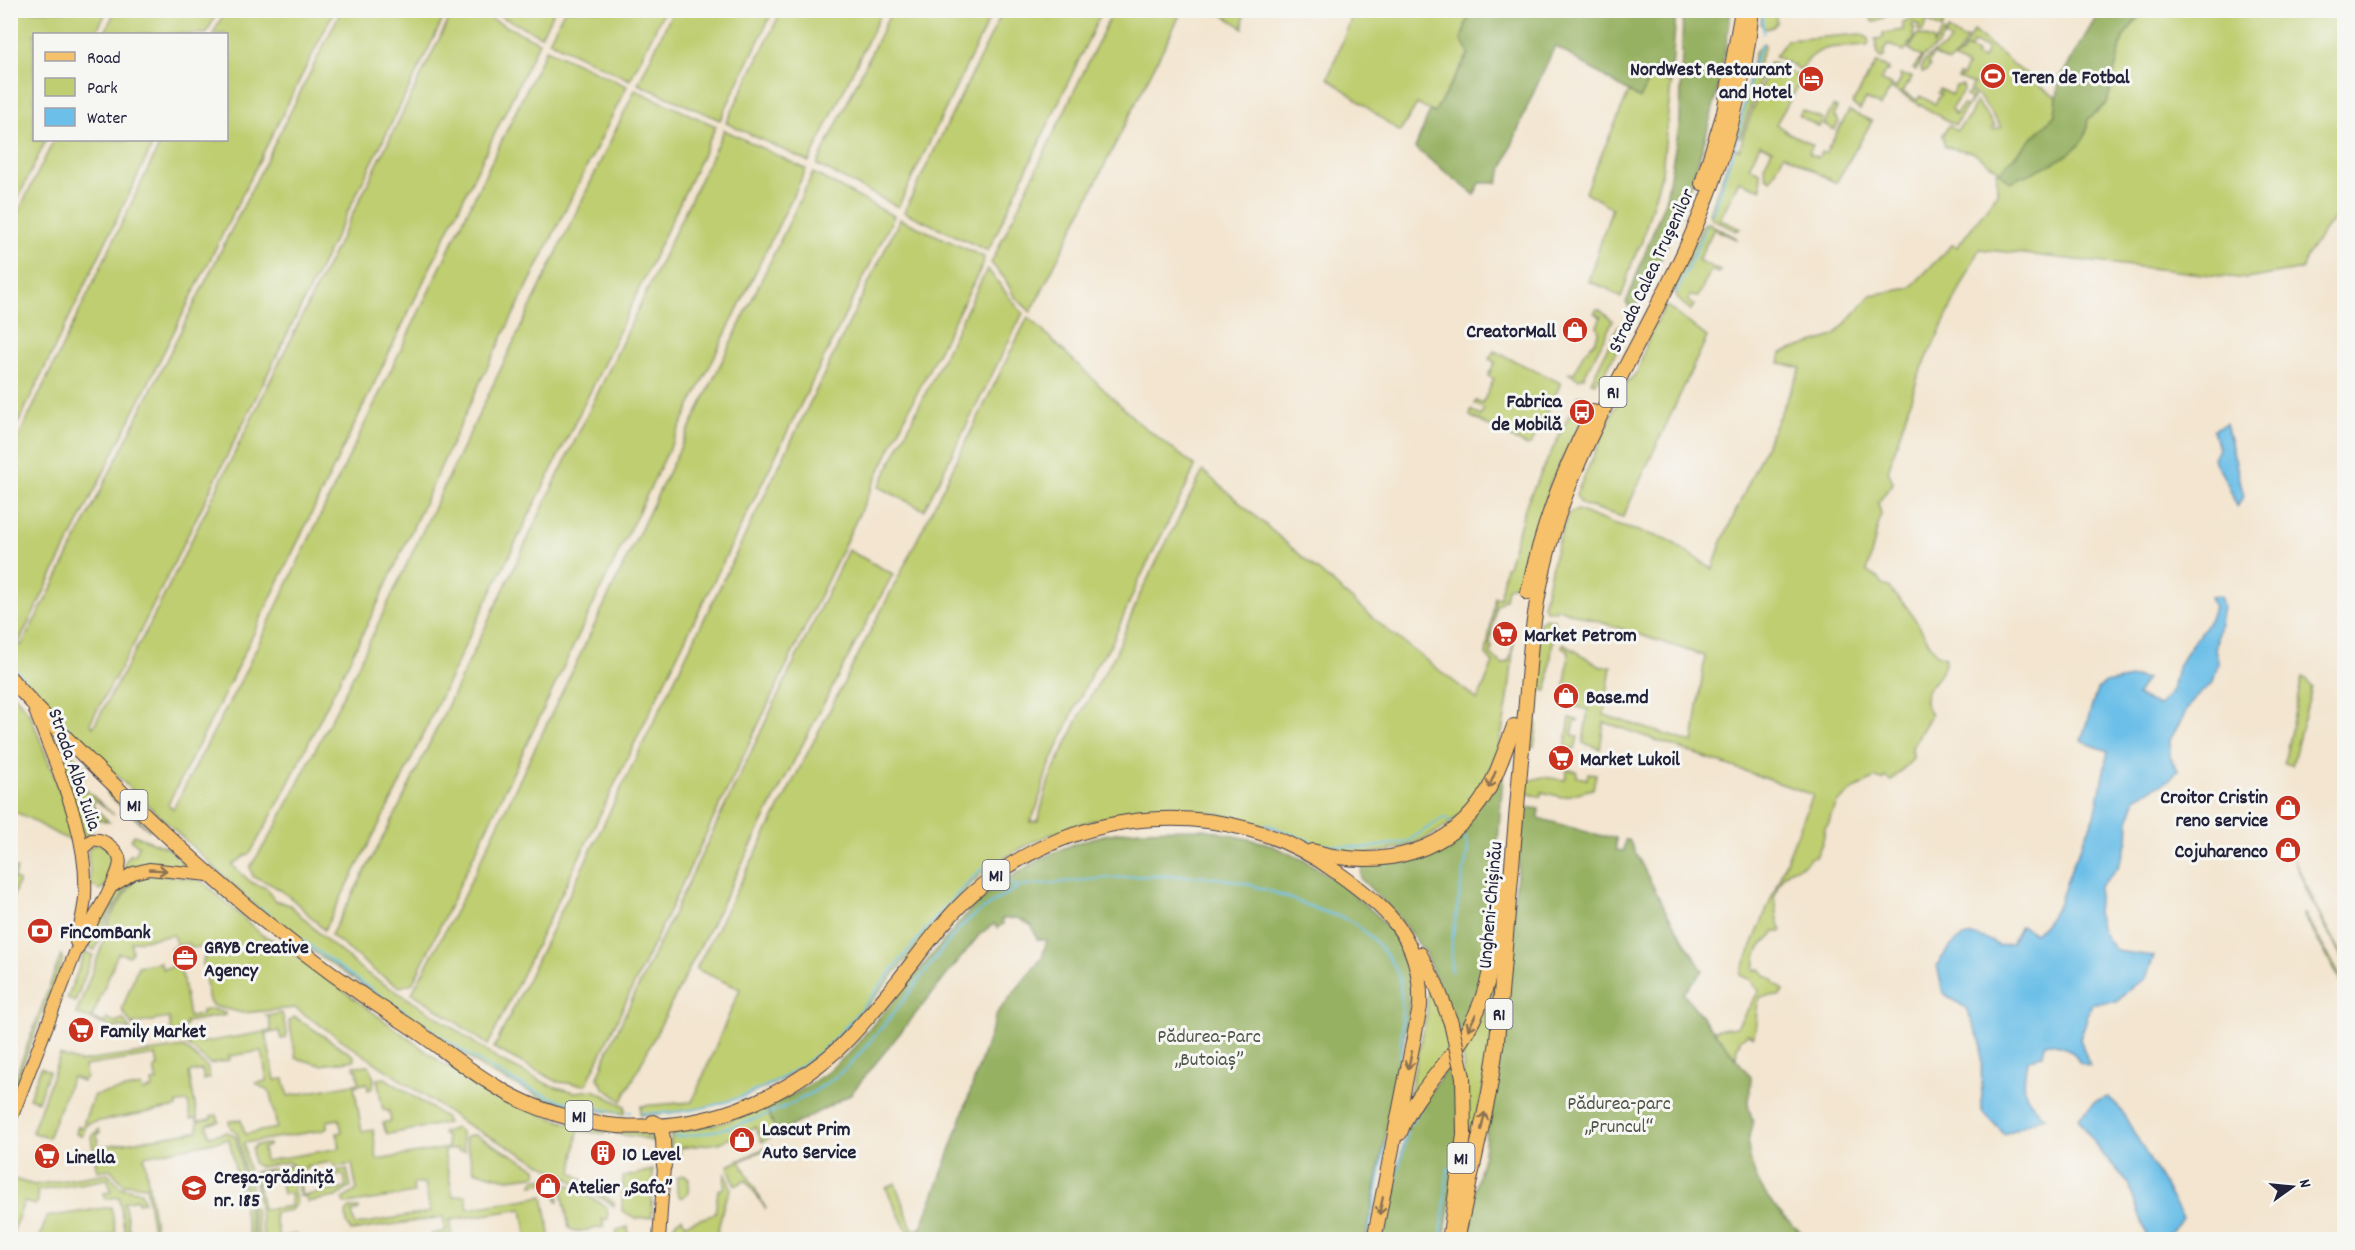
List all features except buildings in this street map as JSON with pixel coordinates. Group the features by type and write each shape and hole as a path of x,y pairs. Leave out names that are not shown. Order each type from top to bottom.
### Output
{"highway":[{"name":"Strada Calea Trușenilor","path":"1514,784 1514,726 1526,610 1543,531 1560,480 1578,441 1654,294 1692,210 1724,112 1742,10"},
{"name":"Strada Calea Trușenilor","path":"1514,784 1535,610 1553,531 1581,458 1676,270 1702,211 1730,126 1740,87 1752,10"},
{"name":"M1","path":"10,678 78,753 209,875 321,967 496,1087 560,1118 599,1127 646,1130 652,1133 657,1141 660,1165"},
{"path":"1300,848 1329,856 1380,859 1406,855 1431,844 1463,822 1489,789 1514,726"},
{"name":"Ungheni-Chișinău","path":"1387,1173 1402,1127 1410,1112 1467,1033 1488,982 1495,945 1514,784"},
{"name":"Ungheni-Chișinău","path":"1457,1239 1489,1093 1497,1041 1514,784"},
{"name":"M1","path":"660,1165 669,1134 673,1129 718,1120 755,1107 808,1072 853,1034 938,930 967,899 999,872 1035,850 1097,828 1124,822 1164,818 1200,820 1238,826 1266,834 1300,848 1359,888 1380,907 1419,953 1428,968 1451,1023 1463,1077 1464,1135 1450,1239"},
{"name":"M1","path":"1374,1239 1420,1006 1418,969 1408,941"},
{"name":"M1","path":"468,1066 541,1101 577,1113 608,1118 651,1119 687,1116 771,1095"},
{"name":"M1","path":"468,1066 519,1096 562,1112 606,1121 651,1122 661,1127"},
{"name":"M1","path":"537,1107 568,1118 601,1124 661,1127 668,1122 707,1116 771,1095"},
{"path":"660,1165 661,1127"}],"main road":[{"name":"Strada Alba Iulia","path":"33,704 72,808 82,849 86,881 85,899 75,953"},
{"path":"82,849 88,842 96,839 104,841 118,852 121,863 110,890"},
{"path":"86,881 92,892 98,894 110,890 133,873 149,869 209,875"},
{"name":"Strada Alba Iulia","path":"10,1121 75,953 110,890"},
{"path":"659,1239 660,1165"}],"green space":[{"path":"115,10 218,11 207,33 104,33"},
{"path":"564,10 664,11 630,80 549,41"},
{"path":"782,10 882,11 809,162 726,123"},
{"path":"892,10 993,11 898,207 817,165"},
{"path":"13,11 107,11 96,33 33,33 33,141 46,141 11,213 10,16"},
{"path":"225,11 334,11 18,644 21,646 54,584 341,11 447,11 135,642 90,723 93,727 150,624 453,11 475,11 539,42 219,705 168,804 173,809 241,680 546,49 627,86 483,376 377,605 279,802 251,852 232,865 252,883 267,888 274,900 290,905 323,937 366,973 433,1014 499,1060 549,1085 575,1092 594,1090 625,1106 625,1114 577,1108 545,1099 489,1072 311,950 262,912 69,731 11,666 11,453 162,141 228,141 228,33 214,33"},
{"path":"490,11 554,11 541,36"},
{"path":"673,11 773,11 720,120 638,84"},
{"path":"1003,11 1102,11 988,251 904,212"},
{"path":"1113,11 1182,11 1031,312 1014,296 1005,279 991,263"},
{"path":"1217,11 1244,11 1243,28"},
{"path":"1354,11 1470,11 1461,40 1469,53 1434,113 1417,104 1400,132 1328,78"},
{"path":"1470,11 1676,11 1671,84 1652,72 1640,99 1555,46 1528,105 1497,183 1480,183 1475,195 1415,148 1430,111 1434,113 1469,54 1461,40"},
{"path":"1683,11 1731,11 1717,90 1697,166 1669,240 1634,312 1626,303 1666,198 1680,121"},
{"path":"1762,11 1774,11 1777,22 1773,27 1766,29 1761,25"},
{"path":"1873,11 1887,11 1887,14 1873,22 1870,17"},
{"path":"1945,11 1940,21 1944,24 1942,29 1928,21 1928,12"},
{"path":"2100,11 2143,11 2123,37 2107,103 2088,119 2084,138 2071,152 2051,164 2010,182 1999,172 2055,115 2059,80"},
{"path":"2143,11 2344,11 2344,204 2306,256 2303,269 2247,279 1979,249 1918,377 1888,471 1893,482 1878,503 1881,514 1867,572 1889,587 1912,614 1937,654 1946,657 1942,670 1925,696 1925,702 1931,715 1912,747 1913,759 1891,781 1886,777 1883,780 1875,778 1838,802 1825,828 1823,841 1816,857 1811,857 1805,864 1787,872 1782,879 1774,899 1778,923 1782,930 1775,932 1761,946 1753,968 1755,971 1760,969 1784,990 1779,996 1766,996 1758,1002 1755,1033 1753,1037 1748,1034 1739,1041 1736,1058 1713,1030 1737,1027 1759,991 1751,980 1740,975 1813,795 1604,722 1600,749 1583,743 1588,710 1563,703 1569,651 1562,647 1563,643 1601,667 1611,666 1604,715 1693,743 1705,656 1557,608 1556,611 1547,610 1543,606 1554,556 1568,513 1578,510 1612,524 1667,539 1713,569 1720,546 1801,368 1779,363 1781,353 1834,336 1871,295 1910,288 1952,245 1957,247 1997,194 1997,173 1999,172 1997,169 1972,152 1945,147 1942,135 1949,125 1956,131 1969,117 1976,101 1995,126 1992,127 1993,130 2001,127 1980,98 1970,90 1974,84 1958,78 1959,75 1962,76 1967,66 1953,59 1961,54 1964,48 1977,53 1976,56 1983,59 1987,48 1973,43 1970,49 1965,47 1973,31 2040,86 2057,97 2055,115 2000,172 2010,182 2077,147 2085,137 2088,119 2107,103 2123,37"},
{"path":"1927,12 1925,18 1927,21 1922,32 1918,30 1919,25 1914,23 1912,26 1915,28 1913,34 1915,37 1904,52 1888,44 1883,54 1885,56 1881,59 1875,39 1883,38 1883,33 1903,30 1903,22"},
{"path":"1948,30 1963,39 1967,38 1959,53 1949,62 1933,54 1927,71 1922,72 1921,68 1928,57 1932,54 1945,47 1951,40 1945,37"},
{"path":"1941,32 1945,33 1938,45 1923,57 1916,70 1913,69 1922,57 1909,49 1918,34 1934,40 1933,46"},
{"path":"1861,34 1868,38 1867,46 1822,50 1808,60 1801,70 1775,56 1787,40"},
{"path":"1763,43 1765,45 1754,76 1760,79 1740,138 1737,137 1755,52"},
{"path":"1770,62 1798,76 1797,79 1801,81 1776,124 1813,145 1809,153 1818,158 1822,152 1825,154 1849,111 1872,121 1836,183 1784,154 1771,180 1766,177 1764,166 1772,150 1760,144 1749,167 1760,172 1761,189 1739,181 1720,219 1740,229 1736,231 1711,218 1709,213 1733,149 1740,149"},
{"path":"1876,63 1889,68 1881,80 1896,88 1901,79 1900,75 1912,77 1902,92 1917,100 1920,96 1935,104 1941,94 1938,93 1940,89 1951,95 1956,86 1963,85 1964,90 1951,109 1955,115 1963,105 1967,106 1971,99 1966,96 1969,92 1974,96 1955,125 1891,88 1880,106 1866,99 1860,110 1852,104"},
{"path":"1652,72 1671,84 1662,172 1641,244 1632,263 1621,298 1608,289 1588,281 1612,208 1585,192 1629,92 1640,99"},
{"path":"635,90 716,126 597,378 470,635 394,796 324,930 283,892 253,877 250,867 275,828 349,684"},
{"path":"1833,106 1837,108 1834,115 1839,122 1834,130 1824,124"},
{"path":"1802,110 1823,119 1819,127 1799,116"},
{"path":"724,130 806,169 593,605 413,983 400,987 377,973 331,935 397,811"},
{"path":"54,141 155,141 11,438 11,227"},
{"path":"813,173 894,216 488,1045 412,993 463,897"},
{"path":"900,219 984,257 983,264 915,397 586,1085 558,1082 494,1048"},
{"path":"1708,223 1736,239 1714,229 1698,260 1720,271 1717,273 1711,270 1698,297 1690,296 1688,301 1694,305 1691,310 1677,297 1675,286 1704,224"},
{"path":"987,269 1023,313 924,510 879,487"},
{"path":"1665,307 1707,337 1623,517 1581,504 1576,495 1626,383 1639,368 1648,340"},
{"path":"1597,309 1613,321 1584,377 1579,379 1568,373 1574,373 1584,352 1595,342 1601,317 1594,313"},
{"path":"1028,317 1139,423 1195,466 1139,580 1111,645 1096,665 1074,710 1046,774 1037,807 1030,822 1038,821 1049,780 1083,709 1115,655 1141,592 1203,471 1386,629 1478,700 1493,663 1486,655 1495,597 1500,598 1505,567 1508,566 1527,502 1579,395 1583,395 1587,403 1579,414 1581,421 1550,484 1545,506 1535,529 1521,587 1514,585 1507,588 1505,599 1496,606 1490,645 1492,646 1491,655 1503,664 1509,661 1514,641 1503,726 1496,754 1485,779 1471,802 1451,822 1426,838 1383,851 1349,853 1330,850 1313,846 1251,822 1221,814 1193,811 1152,811 1111,816 1052,834 1006,857 977,878 858,1016 828,1047 808,1063 787,1077 740,1098 691,1110 640,1115 641,1106 692,1102 740,989 696,969 900,574"},
{"path":"1623,324 1626,332 1606,371 1595,383 1591,382 1618,326"},
{"path":"1494,351 1561,383 1531,444 1527,446 1470,416 1471,410 1480,416 1484,409 1474,404 1476,401 1482,404 1494,379 1488,376 1495,362 1489,359"},
{"path":"848,550 893,574 789,770 622,1101 604,1088 598,1078 608,1050"},
{"path":"1546,618 1555,620 1547,691 1535,689 1540,622"},
{"path":"2302,677 2307,679 2312,687 2292,765 2284,763"},
{"path":"10,690 30,714 77,842 11,811"},
{"path":"1531,718 1535,720 1537,726 1534,746 1527,750"},
{"path":"1570,718 1579,721 1575,721 1572,735 1578,736 1575,749 1565,748"},
{"path":"43,725 85,768 86,775 78,785 84,791 86,790 114,815 96,800 92,805 109,822 96,819 90,814 86,818 93,828 85,840"},
{"path":"1567,770 1577,771 1577,777 1587,779 1588,773 1596,774 1593,789 1562,797 1542,792 1540,797 1526,793 1527,781 1543,777 1565,780"},
{"path":"1501,775 1503,776 1491,932 1486,965 1460,1036 1424,951 1396,914 1361,879 1362,866 1409,860 1426,853"},
{"path":"106,788 150,830 109,796"},
{"name":"Pădurea-parc „Pruncul“","path":"1525,807 1539,809 1538,818 1597,835 1616,838 1616,850 1624,851 1625,840 1629,840 1667,913 1703,971 1683,993 1751,1077 1748,1103 1753,1123 1748,1145 1750,1159 1761,1187 1778,1211 1811,1239 1462,1240 1484,1153"},
{"name":"Pădurea-Parc „Butoiaș”","path":"1205,829 1266,843 1306,861 1331,877 1375,913 1403,946 1410,964 1409,1012 1366,1239 917,1239 997,1013 1042,958 1047,940 1037,939 1032,926 1018,918 1002,919 1003,924 997,928 994,924 980,934 850,1095 777,1134 766,1107 798,1092 825,1074 850,1052 975,904 991,891 1043,858 1081,841 1142,830"},
{"path":"134,835 169,849 191,870 117,878 129,855 135,855 139,846 131,840"},
{"path":"100,843 117,858 105,887 99,890 91,885 88,853 89,847"},
{"path":"2294,859 2344,958 2344,962 2308,894"},
{"path":"11,866 17,869 13,878 19,881 12,899"},
{"path":"150,874 201,880 262,935 277,942 445,1065 535,1111 577,1126 607,1131 606,1134 578,1131 572,1172 614,1203 614,1206 568,1178 464,1123 295,1008 243,1013 213,1006 209,1001 203,963 204,957 209,956 207,946 191,948 189,943 177,945 189,1017 202,1015 202,1011 211,1009 225,1013 225,1015 186,1022 186,1026 172,1036 169,1018 133,1024 134,1028 122,1010 138,966 160,962 163,969 174,966 171,948 177,947 174,935 131,942 132,952 129,956 118,953 92,1018 104,1023 107,1019 115,1022 123,1019 131,1031 118,1026 116,1029 76,1014 111,916 135,879"},
{"path":"136,875 108,916 95,950 86,947 113,892"},
{"path":"2303,914 2344,983 2344,987"},
{"path":"85,952 93,955 75,1002 67,999"},
{"path":"1499,953 1493,1037 1464,1194 1463,1050 1479,1023"},
{"path":"61,955 63,960 11,1096 11,1089"},
{"path":"1428,984 1444,1024 1450,1049 1420,1084 1407,1105 1427,1013"},
{"path":"282,1013 286,1038 281,1039 279,1031 266,1034 275,1080 284,1079 288,1096 359,1083 354,1066 369,1065 374,1079 373,1088 368,1090 367,1083 354,1086 362,1132 373,1130 377,1160 448,1148 446,1135 443,1135 443,1132 457,1128 461,1133 464,1151 458,1151 457,1148 444,1151 453,1197 466,1195 468,1209 543,1196 551,1239 527,1239 522,1209 450,1220 452,1235 431,1239 432,1234 446,1231 443,1217 351,1231 347,1223 346,1212 350,1208 359,1208 352,1212 355,1225 430,1212 425,1183 413,1184 414,1193 348,1204 343,1202 343,1199 357,1190 352,1164 335,1167 332,1162 306,1166 306,1170 302,1171 288,1162 259,1167 253,1163 252,1149 256,1145 269,1144 263,1148 265,1161 340,1148 337,1133 342,1132 339,1119 327,1121 327,1128 324,1130 244,1143 253,1198 249,1201 238,1135 230,1127 229,1121 241,1120 245,1134 277,1128 270,1093 256,1083 267,1081 262,1051 229,1056 230,1060 210,1064 182,1040 183,1035 197,1032 200,1043 271,1031 269,1017 266,1016"},
{"path":"295,1017 354,1056 354,1060 321,1065 296,1058 289,1021"},
{"path":"184,1047 207,1067 210,1078 204,1080 202,1070 189,1073 198,1121 211,1119 211,1116 217,1115 219,1121 207,1125 209,1136 227,1132 236,1137 247,1201 242,1202 229,1139 144,1156 157,1239 154,1239 146,1186 123,1184 110,1169 97,1171 91,1137 99,1129 100,1133 97,1134 99,1147 198,1131 197,1118 191,1119 188,1102 177,1103 177,1107 89,1123 82,1136 76,1134 78,1126 82,1127 94,1095 141,1086 143,1091 153,1088 152,1082 157,1081 154,1068 158,1067 156,1055 84,1066 86,1077 82,1081 72,1077 48,1138 32,1132 60,1055 79,1062"},
{"path":"1453,1060 1457,1082 1459,1127 1444,1239 1381,1240 1406,1133 1414,1114"},
{"path":"41,1067 49,1071 38,1101 29,1098"},
{"path":"385,1078 446,1118 447,1123 386,1133 383,1123 391,1121 389,1111 383,1110 377,1079"},
{"path":"766,1107 777,1134 762,1142 755,1127 719,1143 680,1148 680,1156 676,1156 674,1149 674,1156 670,1157 671,1137 674,1132 722,1123"},
{"path":"613,1130 642,1132 651,1137 654,1142 639,1137 616,1134"},
{"path":"476,1135 536,1168 537,1173 534,1176 508,1179 474,1171 465,1138"},
{"path":"771,1145 740,1161 766,1209 746,1180 737,1185 734,1184 728,1166"},
{"path":"290,1166 296,1203 291,1210 274,1213 279,1237 297,1234 298,1239 264,1239 254,1174 255,1172 272,1169 275,1171 271,1177 269,1171 256,1173 263,1210 291,1206 290,1193 283,1194 279,1173 281,1168"},
{"path":"347,1169 351,1187 336,1197 307,1202 306,1197 299,1196 297,1181 299,1177 305,1176 306,1181 300,1182 302,1196 346,1188 344,1175 334,1176 335,1171"},
{"path":"653,1170 652,1217 637,1219 622,1211 623,1177"},
{"path":"725,1172 731,1189 724,1203 716,1239 668,1239 672,1227 682,1218 685,1224 715,1214 718,1190 724,1188"},
{"path":"108,1173 120,1187 141,1192 144,1202 138,1203 137,1199 124,1202 131,1239 126,1239 119,1197 105,1199 104,1193 111,1192 108,1179 37,1191 38,1201 35,1205 24,1202 11,1237 10,1185 13,1179 34,1185"},
{"path":"683,1175 689,1178 688,1194 681,1198 677,1193 677,1178"},
{"path":"550,1177 556,1181 559,1201 557,1201 554,1185 550,1182 532,1185 534,1180"},
{"path":"895,1183 912,1228 916,1230 920,1228 917,1239 906,1229 886,1188"},
{"path":"570,1185 607,1207 608,1219 602,1220 604,1227 576,1232 569,1228 562,1190 564,1186"},
{"path":"250,1205 255,1209 260,1239 256,1239"},
{"path":"248,1206 254,1239 250,1239 243,1207"},
{"path":"111,1207 116,1234 82,1239 39,1239 47,1217"},
{"path":"628,1227 629,1239 616,1239 617,1230"}],"water":[{"path":"2226,423 2244,496 2237,507 2213,458 2218,448 2213,430"},
{"path":"2220,596 2223,607 2215,649 2218,664 2213,682 2192,701 2170,740 2170,757 2178,770 2171,779 2136,797 2129,820 2128,841 2118,867 2099,888 2097,913 2103,933 2116,951 2154,956 2146,978 2130,988 2117,1002 2092,1003 2080,1039 2090,1066 2079,1062 2065,1047 2050,1043 2045,1043 2043,1054 2027,1061 2024,1079 2026,1093 2028,1099 2045,1117 2004,1134 1982,1111 1981,1043 1966,1008 1943,993 1937,965 1950,947 1963,937 1978,936 1999,946 2011,943 2021,926 2035,933 2045,924 2059,904 2072,866 2095,816 2108,751 2081,741 2097,690 2105,683 2137,677 2146,679 2137,695 2158,706 2172,691 2176,671 2186,652 2210,619 2214,607 2210,597"},
{"path":"2108,1097 2121,1110 2183,1218 2165,1239 2151,1239 2147,1235 2127,1181 2099,1150 2078,1118 2096,1101"}],"waterway":[{"path":"1763,10 1763,33"},
{"path":"1712,215 1738,136 1753,65 1762,44"},
{"path":"1677,292 1707,226"},
{"path":"10,664 73,734"},
{"path":"1266,824 1316,844 1367,848 1407,842 1444,817 1454,823"},
{"path":"1451,971 1452,938 1468,848 1460,830"},
{"path":"642,1113 693,1110 744,1096 790,1073 812,1058 850,1022 975,875 983,868 987,871"},
{"path":"1006,881 1017,887 1136,877 1208,877 1266,890 1352,922 1366,932 1379,946 1396,969 1400,979 1401,1041 1391,1118"},
{"path":"674,1137 721,1129 771,1113 818,1089 838,1075 877,1033 961,927 987,906 1017,888"},
{"path":"260,908 361,982 483,1064 530,1089 556,1099 618,1112"},
{"path":"1410,1125 1424,1102"},
{"path":"1382,1240 1407,1133"},
{"path":"1367,1240 1386,1144"},
{"path":"1441,1240 1448,1168"}],"place":[{"name":"Teren de Fotbal","path":"1993,76"},
{"name":"NordWest Restaurant and Hotel","path":"1811,79"},
{"name":"CreatorMall","path":"1575,330"},
{"name":"Fabrica de Mobilă","path":"1582,412"},
{"name":"Market Petrom","path":"1505,634"},
{"name":"Base.md","path":"1566,696"},
{"name":"Market Lukoil","path":"1561,758"},
{"name":"Croitor Cristin reno service","path":"2288,808"},
{"name":"Cojuharenco","path":"2288,850"},
{"name":"FinComBank","path":"40,931"},
{"name":"GRYB Creative Agency","path":"185,958"},
{"name":"Family Market","path":"81,1030"},
{"name":"Lascut Prim Auto Service","path":"742,1140"},
{"name":"10 Level","path":"603,1153"},
{"name":"Linella","path":"47,1156"},
{"name":"Atelier „Safa”","path":"548,1186"},
{"name":"Creșa-grădiniță nr. 185","path":"194,1188"}]}
